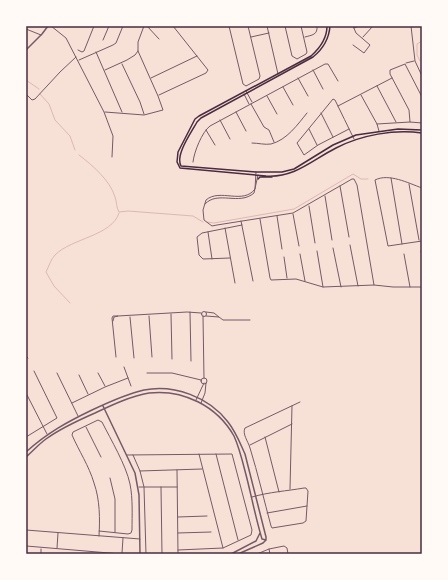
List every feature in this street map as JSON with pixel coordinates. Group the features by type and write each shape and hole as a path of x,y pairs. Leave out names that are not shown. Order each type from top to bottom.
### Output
{"main road":[{"path":"329,26 328,38 320,51 313,57 200,118 181,152 180,163 183,166 277,173 289,171 333,145 353,137 407,129 422,131"},
{"path":"273,176 181,168 177,162 178,152 197,117 246,90 279,75"},
{"path":"258,179 260,177 294,172 336,148 354,140 394,132 422,131"}],"street":[{"path":"26,50 42,35 48,26"},
{"path":"52,26 66,38 104,112 113,136 112,157"},
{"path":"78,50 82,52 84,51 94,26"},
{"path":"104,40 109,26"},
{"path":"78,61 116,43 122,26"},
{"path":"104,112 144,115 163,110 137,47 144,26"},
{"path":"147,26 159,39"},
{"path":"158,96 206,73 208,70 173,26"},
{"path":"228,26 244,85 246,86 260,78 248,26"},
{"path":"267,26 279,75"},
{"path":"285,26 294,59 297,59 307,52 301,26"},
{"path":"304,37 315,34 317,31 317,26"},
{"path":"353,45 364,53 370,45 356,33 353,27 359,26"},
{"path":"362,37 373,26"},
{"path":"411,26 415,61 422,76"},
{"path":"26,30 42,35"},
{"path":"251,37 269,33"},
{"path":"105,70 132,58 138,51"},
{"path":"96,52 123,113"},
{"path":"150,78 198,56"},
{"path":"26,94 34,100 76,57"},
{"path":"410,122 410,110 389,72 390,70 415,61"},
{"path":"122,63 140,102 144,115"},
{"path":"193,162 194,153 206,130 220,120 313,70 328,64 338,81"},
{"path":"405,64 422,96"},
{"path":"313,70 323,89"},
{"path":"298,78 308,96"},
{"path":"338,106 392,78"},
{"path":"377,86 396,122"},
{"path":"282,87 292,105"},
{"path":"246,90 251,104"},
{"path":"243,92 264,127 268,130 274,142"},
{"path":"361,94 377,124 379,132"},
{"path":"267,96 277,114"},
{"path":"349,129 304,155 297,142 333,99 335,100 353,137 354,140"},
{"path":"236,112 246,130"},
{"path":"252,143 266,144 274,142 287,135 307,113"},
{"path":"321,113 333,137"},
{"path":"220,120 230,139"},
{"path":"377,124 422,122"},
{"path":"309,128 318,146"},
{"path":"206,130 215,145"},
{"path":"257,172 255,189 250,194 242,196 213,196 206,200 202,210 202,217 206,223 212,226 293,213 354,179 357,185 374,285"},
{"path":"205,204 212,199 248,198 254,193 258,179 257,175"},
{"path":"422,188 391,178 378,178 375,180 386,244 388,246 422,241"},
{"path":"391,178 402,244"},
{"path":"409,184 419,241"},
{"path":"340,186 349,237"},
{"path":"325,195 332,240"},
{"path":"309,205 315,243"},
{"path":"293,213 298,246"},
{"path":"277,216 282,248"},
{"path":"260,219 270,278 273,280 287,278 305,281 323,287 374,285 410,288 422,287"},
{"path":"242,221 253,281"},
{"path":"230,258 203,259 199,255 198,250 198,234 242,225"},
{"path":"225,228 236,283"},
{"path":"208,232 212,259"},
{"path":"350,245 358,286"},
{"path":"333,248 341,287"},
{"path":"421,250 422,256"},
{"path":"317,251 323,287"},
{"path":"300,254 305,281"},
{"path":"404,254 410,288"},
{"path":"284,257 287,278"},
{"path":"116,358 112,316 190,312 201,313 203,311 214,313 223,320 250,320"},
{"path":"190,312 191,361"},
{"path":"201,313 203,316 204,378 206,379 205,393 201,402"},
{"path":"171,314 172,359"},
{"path":"148,315 152,357"},
{"path":"130,316 134,358"},
{"path":"203,316 219,317"},
{"path":"124,367 131,386"},
{"path":"26,432 27,437 56,419 34,371"},
{"path":"57,373 78,417"},
{"path":"98,373 105,387"},
{"path":"147,373 172,373 201,380 204,384"},
{"path":"79,375 89,395"},
{"path":"72,403 128,378"},
{"path":"196,400 204,384 206,383"},
{"path":"26,452 47,434 78,417 103,405 132,394 148,390 171,390 197,397 219,412 228,421 238,437 245,454 266,540"},
{"path":"26,393 47,434"},
{"path":"26,457 56,432 105,408 137,396 148,393 165,393 196,400 209,408 221,419 234,436 241,455 262,539 266,540"},
{"path":"252,497 255,496 263,495 304,488 307,490 305,522 272,528 267,513 263,495 249,445 244,432 244,429 300,402"},
{"path":"103,405 135,473 139,487 140,554"},
{"path":"290,490 292,406"},
{"path":"99,531 128,534 132,532 130,483 101,421 97,421 86,426 74,432 72,435 92,477 96,490 99,504 99,531 99,536"},
{"path":"249,445 292,424"},
{"path":"86,426 101,457"},
{"path":"265,437 280,492"},
{"path":"216,453 238,541"},
{"path":"199,454 223,548"},
{"path":"127,455 232,454 252,533 251,535 223,548 178,550"},
{"path":"133,455 140,471 144,487 146,554"},
{"path":"140,471 203,469"},
{"path":"177,470 178,554"},
{"path":"110,478 115,499 115,533"},
{"path":"139,487 177,487"},
{"path":"161,487 162,554"},
{"path":"267,513 307,506"},
{"path":"178,517 207,516"},
{"path":"26,530 140,539"},
{"path":"178,533 211,532"},
{"path":"231,554 256,541 260,532"},
{"path":"57,549 58,533"},
{"path":"26,546 121,554 123,538"},
{"path":"238,554 263,543 266,540"},
{"path":"257,554 269,549 286,546 288,554"},
{"path":"41,548 41,554"},
{"path":"269,549 270,554"}],"waterway":[{"path":"420,61 417,55 417,44 422,41"},
{"path":"26,80 39,89"},
{"path":"40,94 49,104 55,120 70,136 75,150"},
{"path":"79,155 95,168 105,179 113,191 119,212 128,211 193,216 203,222"},
{"path":"207,222 214,223 294,209 353,174 361,179 368,179"},
{"path":"70,303 54,286 46,272 51,261 62,249 108,227 115,221 119,213"}]}
